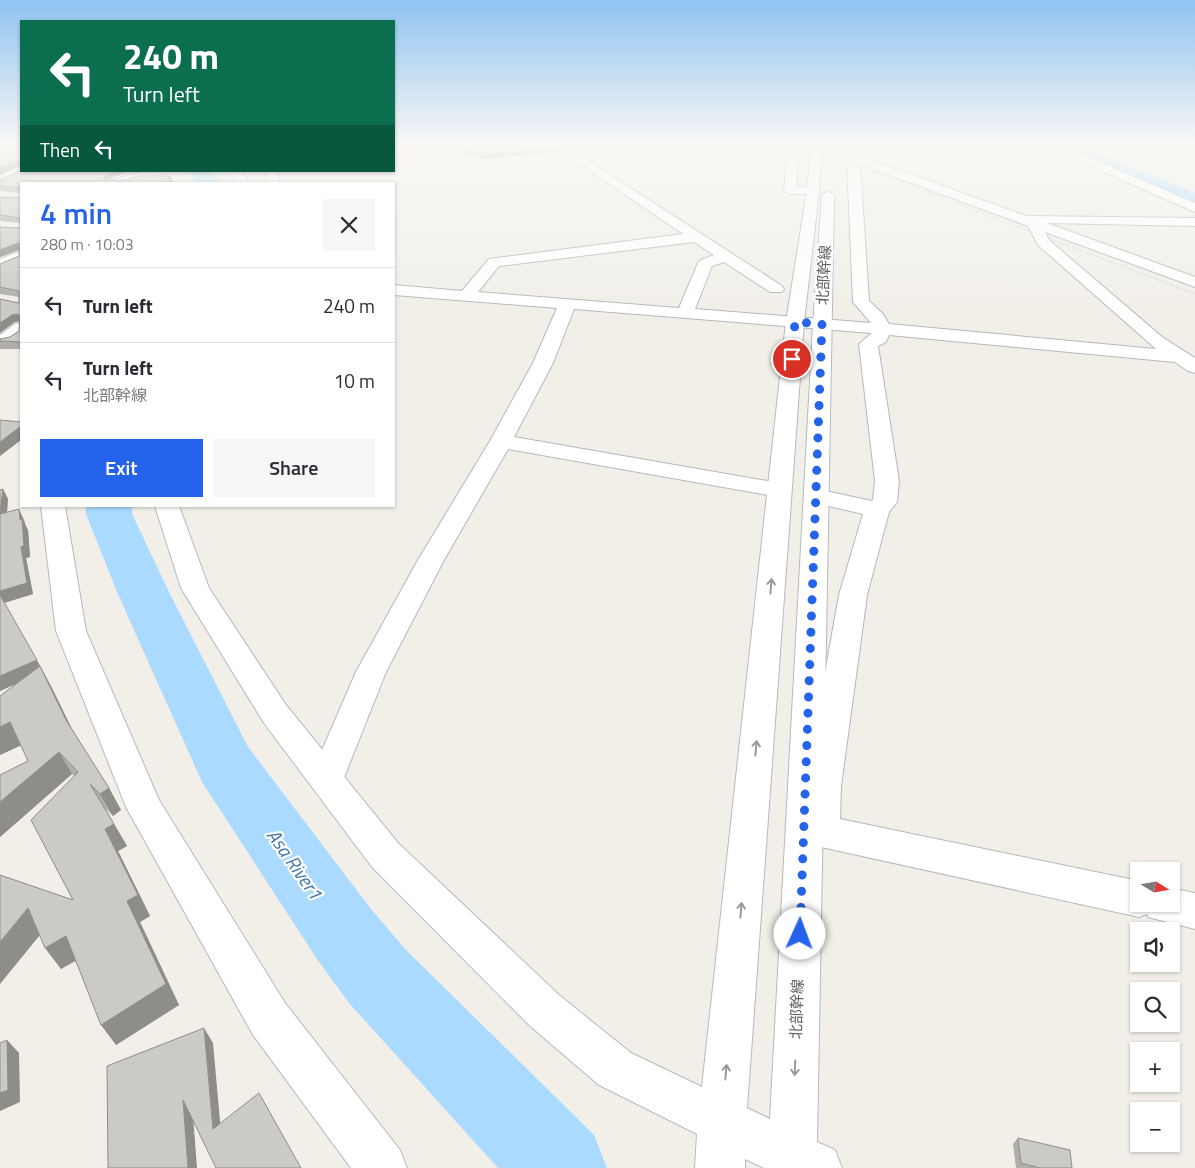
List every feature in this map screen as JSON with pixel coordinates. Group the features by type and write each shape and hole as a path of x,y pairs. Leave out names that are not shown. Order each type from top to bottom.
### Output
{"street":[{"path":"640,200 776,289"},
{"name":"北部幹線","path":"720,1168 722,1120 780,490 808,323 835,200"},
{"path":"837,200 861,302 880,320 882,329 880,338 868,344 887,481 885,502 878,510 853,596 824,786 821,831 1130,897"},
{"path":"975,200 1195,282"},
{"path":"1176,200 1195,208"},
{"path":"1195,222 1030,220 1034,223 1043,242 1156,341 1195,367"},
{"path":"467,295 494,262 697,237"},
{"path":"0,265 20,255"},
{"path":"685,313 706,263 725,256"},
{"path":"395,290 882,329 1178,357"},
{"path":"327,780 371,672 431,560 501,441 542,363 568,303"},
{"name":"北部幹線","path":"800,1163 816,496 808,323"},
{"path":"0,341 7,339 20,329"},
{"path":"501,441 780,490"},
{"path":"816,496 878,510"},
{"path":"53,507 54,528 71,631 144,807 269,1019 382,1168"},
{"path":"166,507 195,588 275,714 385,855 544,1010 615,1069 722,1120 800,1163"},
{"path":"1180,908 1195,911"}],"building":[{"path":"0,200 20,200 20,218 0,215"},
{"path":"0,227 20,227 20,244 18,243 0,250"},
{"path":"20,244 20,316 18,314 12,315 0,323 0,299 19,303 19,291 0,287 0,264 19,256"},
{"path":"20,316 20,342 0,341 0,339 10,337 19,331"},
{"path":"0,420 20,422 20,427 0,442"},
{"path":"3,489 0,514 0,490"},
{"path":"19,509 20,520 22,519 24,546 21,547 27,583 0,591 0,514"},
{"path":"0,595 37,660 0,676"},
{"path":"40,666 66,720 109,788 100,794 90,784 114,824 105,829 138,895 127,901 166,984 101,1025 66,936 45,948 28,908 0,942 0,875 73,900 31,820 78,772 59,752 0,802 0,775 28,761 10,722 0,727 0,696"},
{"path":"204,1028 213,1129 259,1093 301,1168 216,1168 183,1100 188,1168 108,1168 107,1066"},
{"path":"7,1040 8,1090 0,1093 0,1043"},
{"path":"1018,1138 1070,1150 1072,1168 1040,1168 1021,1163"}],"waterway":[{"path":"1189,200 1195,202"},
{"name":"Asa River1","path":"109,507 109,514 143,592 225,764 344,934 377,976 561,1168"}],"railway":[{"path":"946,200 1195,294"}],"route":[{"path":"792,359 795,322 822,324 800,934"}]}
